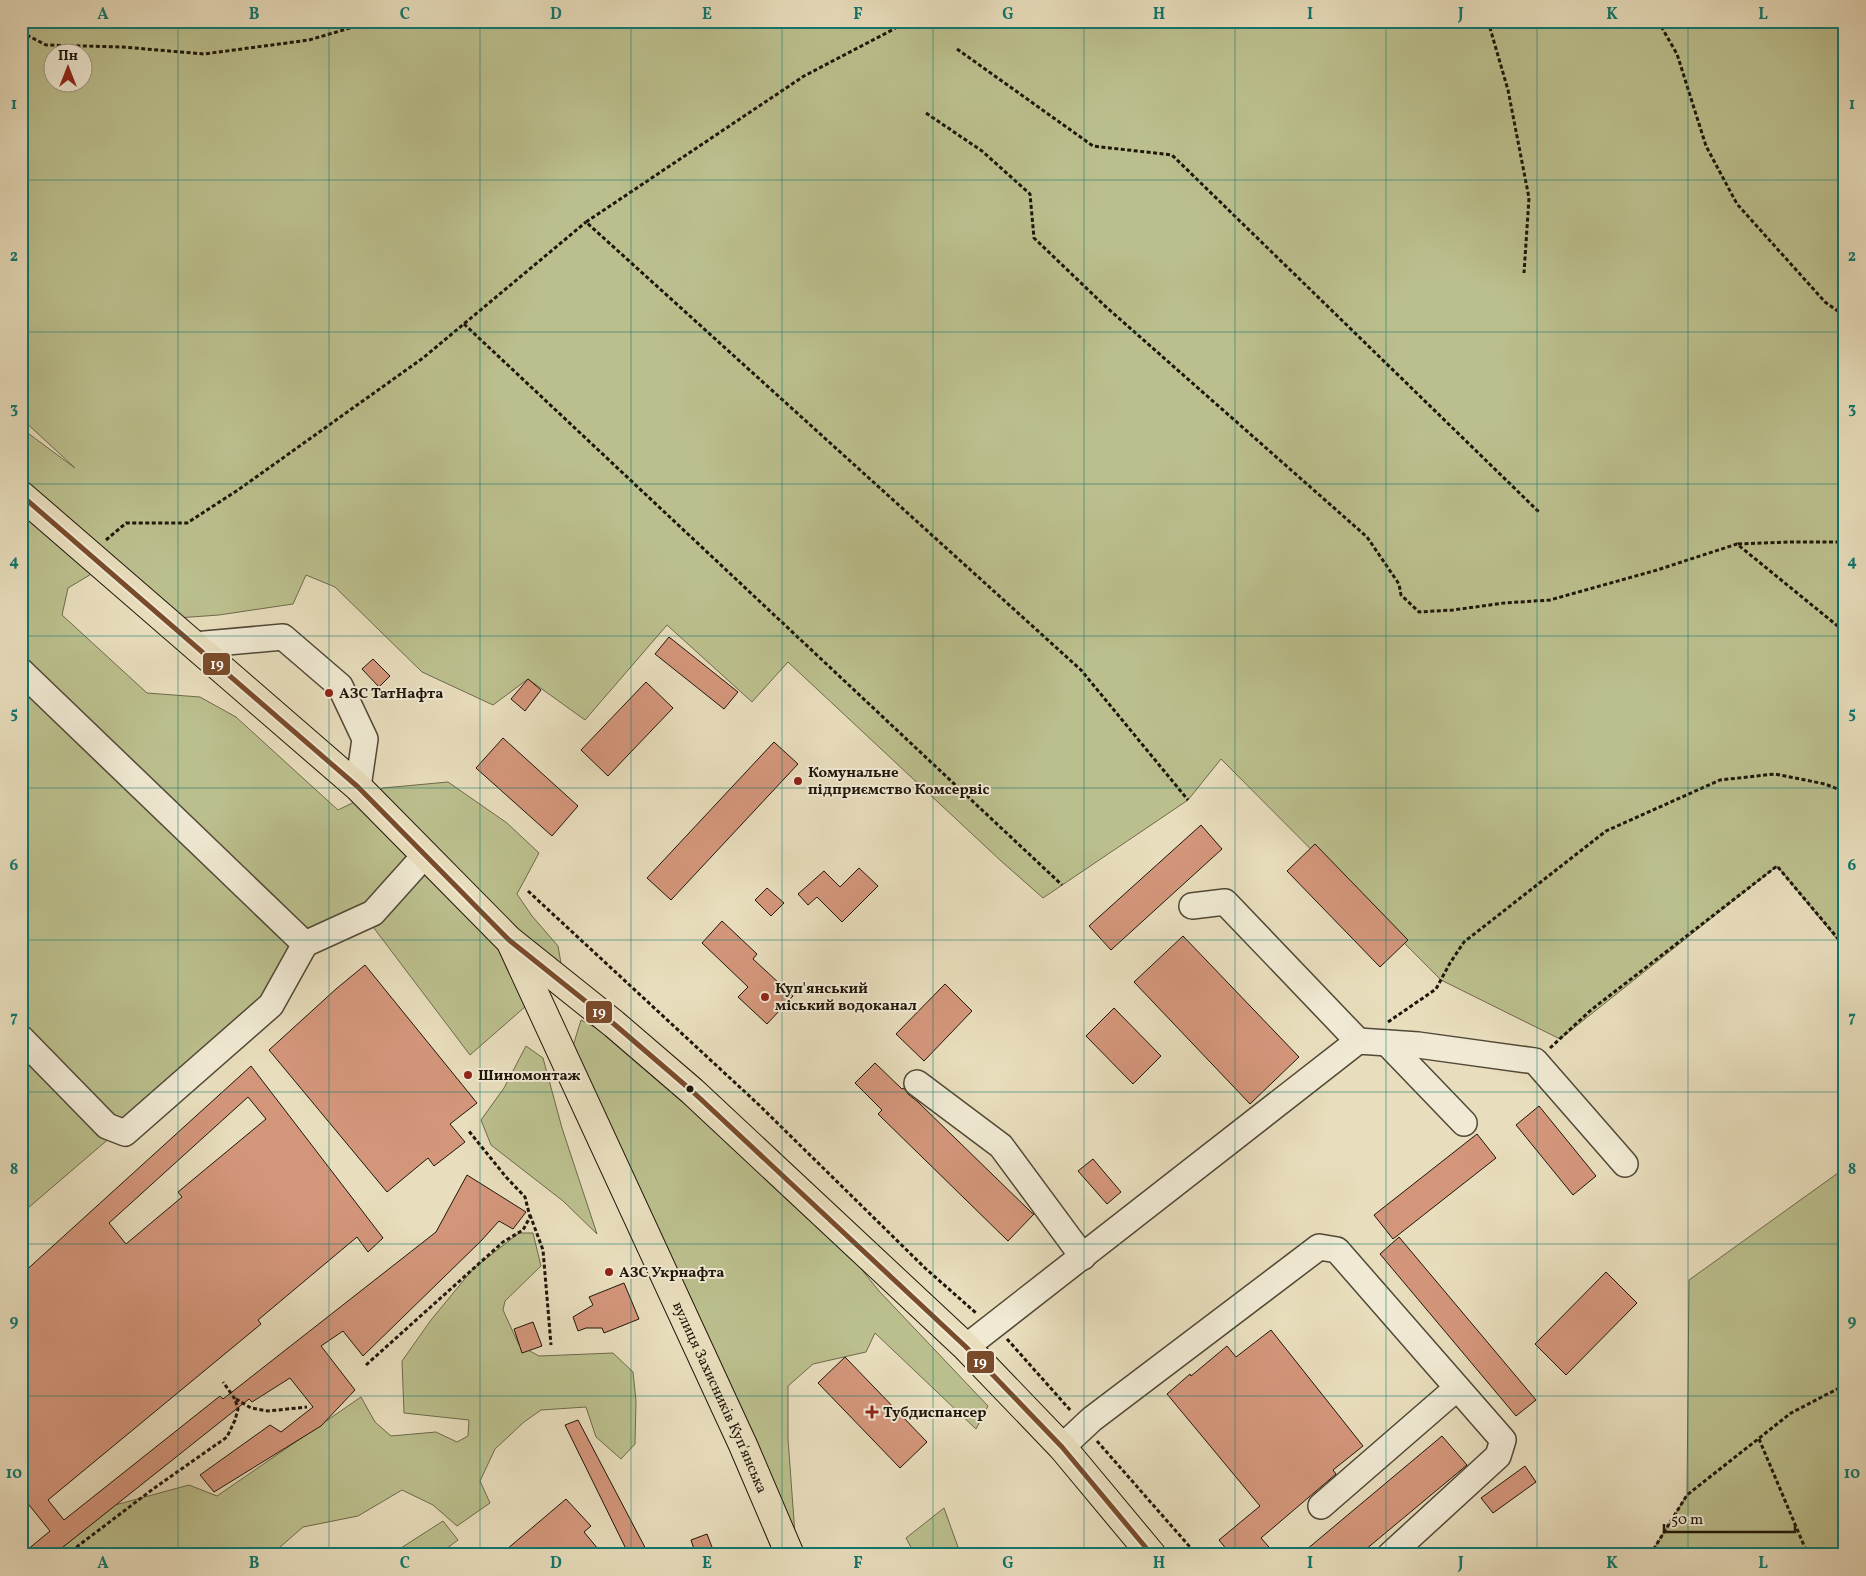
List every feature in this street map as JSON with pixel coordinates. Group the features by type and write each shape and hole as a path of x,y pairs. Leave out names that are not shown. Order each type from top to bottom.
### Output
{"main road":[{"path":"21,494 358,787 509,940 614,1024 692,1091 966,1347 1062,1447 1152,1555"},
{"name":"вулиця Захисників Куп'янська","path":"509,940 744,1445 790,1555"}],"lane":[{"path":"194,645 284,637 340,686 365,739 358,787"},
{"path":"21,671 306,944"},
{"path":"21,1038 107,1126 125,1133 271,1005 306,944 373,913 425,855"},
{"path":"1192,906 1225,902 1358,1042"},
{"path":"966,1347 1358,1042 1418,1045 1535,1061 1625,1164"},
{"path":"1387,1043 1464,1123"},
{"path":"917,1083 1002,1146 1083,1257"},
{"path":"1062,1447 1084,1426 1319,1247 1337,1250 1503,1440 1498,1456 1390,1555"},
{"path":"1321,1506 1457,1388"}],"path":[{"path":"21,32 46,46 123,47 204,54 309,40 374,21"},
{"path":"98,561 107,538 126,523 188,522 238,490 423,358 586,222 804,76 894,29 901,21"},
{"path":"1488,21 1508,90 1529,198 1524,273"},
{"path":"1658,21 1677,54 1706,146 1737,204 1825,302 1845,316"},
{"path":"957,49 1092,146 1172,155 1540,513"},
{"path":"926,113 982,151 1030,194 1034,238 1105,306 1367,537 1399,584 1401,595 1419,612 1550,600 1657,570 1737,544 1845,542"},
{"path":"586,222 1081,670 1188,800"},
{"path":"464,324 1062,885"},
{"path":"1737,544 1845,632"},
{"path":"1358,1042 1436,989 1464,942 1606,831 1720,780 1775,774 1825,784 1845,792"},
{"path":"1535,1061 1591,1010 1777,866 1845,947"},
{"path":"528,891 758,1104 925,1268 1011,1343 1197,1555"},
{"path":"366,1365 503,1242 524,1230 530,1217 525,1197 506,1177 468,1130"},
{"path":"526,1203 543,1250 551,1345"},
{"path":"223,1382 235,1398 251,1408 268,1411 307,1407"},
{"path":"1650,1555 1687,1495 1791,1413 1845,1385"},
{"path":"66,1555 153,1489 227,1437 238,1409 235,1398"},
{"path":"1758,1439 1808,1555"}],"green space":[{"path":"21,21 1845,21 1845,949 1777,866 1560,1039 1441,980 1221,759 1188,800 1043,898 788,662 752,702 667,625 585,720 528,679 493,705 422,672 335,587 306,575 293,604 219,615 149,620 98,570 68,588 62,615 147,693 200,697 236,717 338,810 383,788 448,782 507,823 539,853 517,894 532,916 558,946 562,969 526,1006 470,1055 358,907 147,1106 21,1214 21,428 75,468 21,418"},
{"path":"581,1020 624,1043 817,1214 879,1291 988,1406 976,1429 875,1333 866,1352 813,1364 788,1386 788,1439 796,1548 573,1046"},
{"path":"526,1046 543,1058 562,1128 597,1234 563,1201 491,1145 481,1120 504,1088"},
{"path":"1845,1168 1845,1555 1650,1555 1687,1495 1689,1280"},
{"path":"519,1233 533,1233 541,1266 505,1301 503,1310 519,1345 539,1356 613,1353 633,1372 636,1401 635,1444 621,1459 596,1437 586,1407 541,1410 524,1422 495,1449 480,1481 490,1503 457,1526 433,1505 402,1490 358,1516 303,1527 271,1555 53,1555 115,1505 189,1485 217,1496 361,1397 375,1422 391,1436 436,1432 457,1442 468,1436 469,1420 404,1413 402,1361 431,1320 473,1269"},
{"path":"944,1508 958,1547 944,1555 915,1555 906,1538"},
{"path":"443,1521 458,1540 438,1555 387,1555 401,1548"}],"building":[{"path":"669,637 738,692 724,709 655,654"},
{"path":"373,659 390,676 379,687 362,669"},
{"path":"528,679 541,690 525,711 511,699"},
{"path":"646,682 673,708 608,776 581,750"},
{"path":"503,738 578,806 552,836 476,768"},
{"path":"774,742 798,764 671,900 647,878"},
{"path":"1201,825 1222,849 1111,950 1089,926"},
{"path":"1315,844 1408,940 1380,967 1287,871"},
{"path":"859,868 878,886 842,922 817,897 808,905 798,894 824,871 840,887"},
{"path":"767,888 784,903 771,916 755,900"},
{"path":"722,921 757,954 753,959 793,996 767,1024 738,997 748,987 702,943"},
{"path":"1183,936 1299,1057 1250,1104 1134,982"},
{"path":"365,965 477,1103 450,1124 465,1142 434,1166 428,1158 387,1192 269,1050"},
{"path":"945,984 972,1011 924,1061 896,1034"},
{"path":"1114,1008 1161,1056 1133,1084 1086,1036"},
{"path":"875,1063 902,1089 904,1088 908,1094 1034,1214 1008,1241 878,1114 882,1110 855,1083"},
{"path":"251,1066 383,1238 368,1252 357,1237 258,1320 261,1324 48,1500 64,1520 220,1396 223,1399 436,1232 467,1175 526,1212 513,1229 499,1221 481,1241 363,1356 343,1331 321,1346 355,1390 321,1426 214,1492 200,1475 270,1425 281,1432 313,1407 290,1378 252,1402 249,1399 53,1555 21,1555 50,1531 21,1495 21,1275","holes":["248,1097 266,1119 178,1192 182,1197 126,1244 109,1223"]},
{"path":"1539,1106 1596,1176 1573,1195 1516,1125"},
{"path":"1477,1134 1496,1158 1393,1239 1374,1215"},
{"path":"1093,1159 1121,1192 1107,1204 1078,1171"},
{"path":"1399,1237 1536,1400 1516,1416 1380,1254"},
{"path":"1606,1272 1637,1303 1566,1375 1535,1344"},
{"path":"624,1283 639,1319 604,1333 602,1328 586,1328 578,1331 573,1317 593,1305 589,1297"},
{"path":"533,1322 542,1346 522,1353 514,1329"},
{"path":"1271,1330 1363,1446 1333,1470 1336,1474 1261,1538 1276,1555 1231,1555 1219,1540 1260,1506 1167,1394 1227,1346 1236,1357"},
{"name":"Тубдиспансер","path":"845,1357 927,1442 900,1468 818,1383"},
{"path":"578,1420 649,1555 629,1555 565,1425"},
{"path":"1442,1436 1467,1465 1359,1555 1300,1555"},
{"path":"1525,1466 1536,1482 1493,1513 1481,1498"},
{"path":"566,1499 591,1526 584,1532 603,1555 500,1555"},
{"path":"707,1534 715,1555 696,1555 691,1540"}],"transit line":[{"name":"19","path":"21,495 358,787 509,940 614,1024 692,1091 966,1347 1062,1447 1152,1555"}],"place":[{"name":"АЗС ТатНафта","path":"329,693"},
{"name":"Комунальне пiдприємство Комсервiс","path":"798,781"},
{"name":"Куп'янський міський водоканал","path":"765,997"},
{"name":"Шиномонтаж","path":"468,1075"},
{"name":"АЗС Укрнафта","path":"609,1272"},
{"name":"Тубдиспансер","path":"872,1412"}]}
